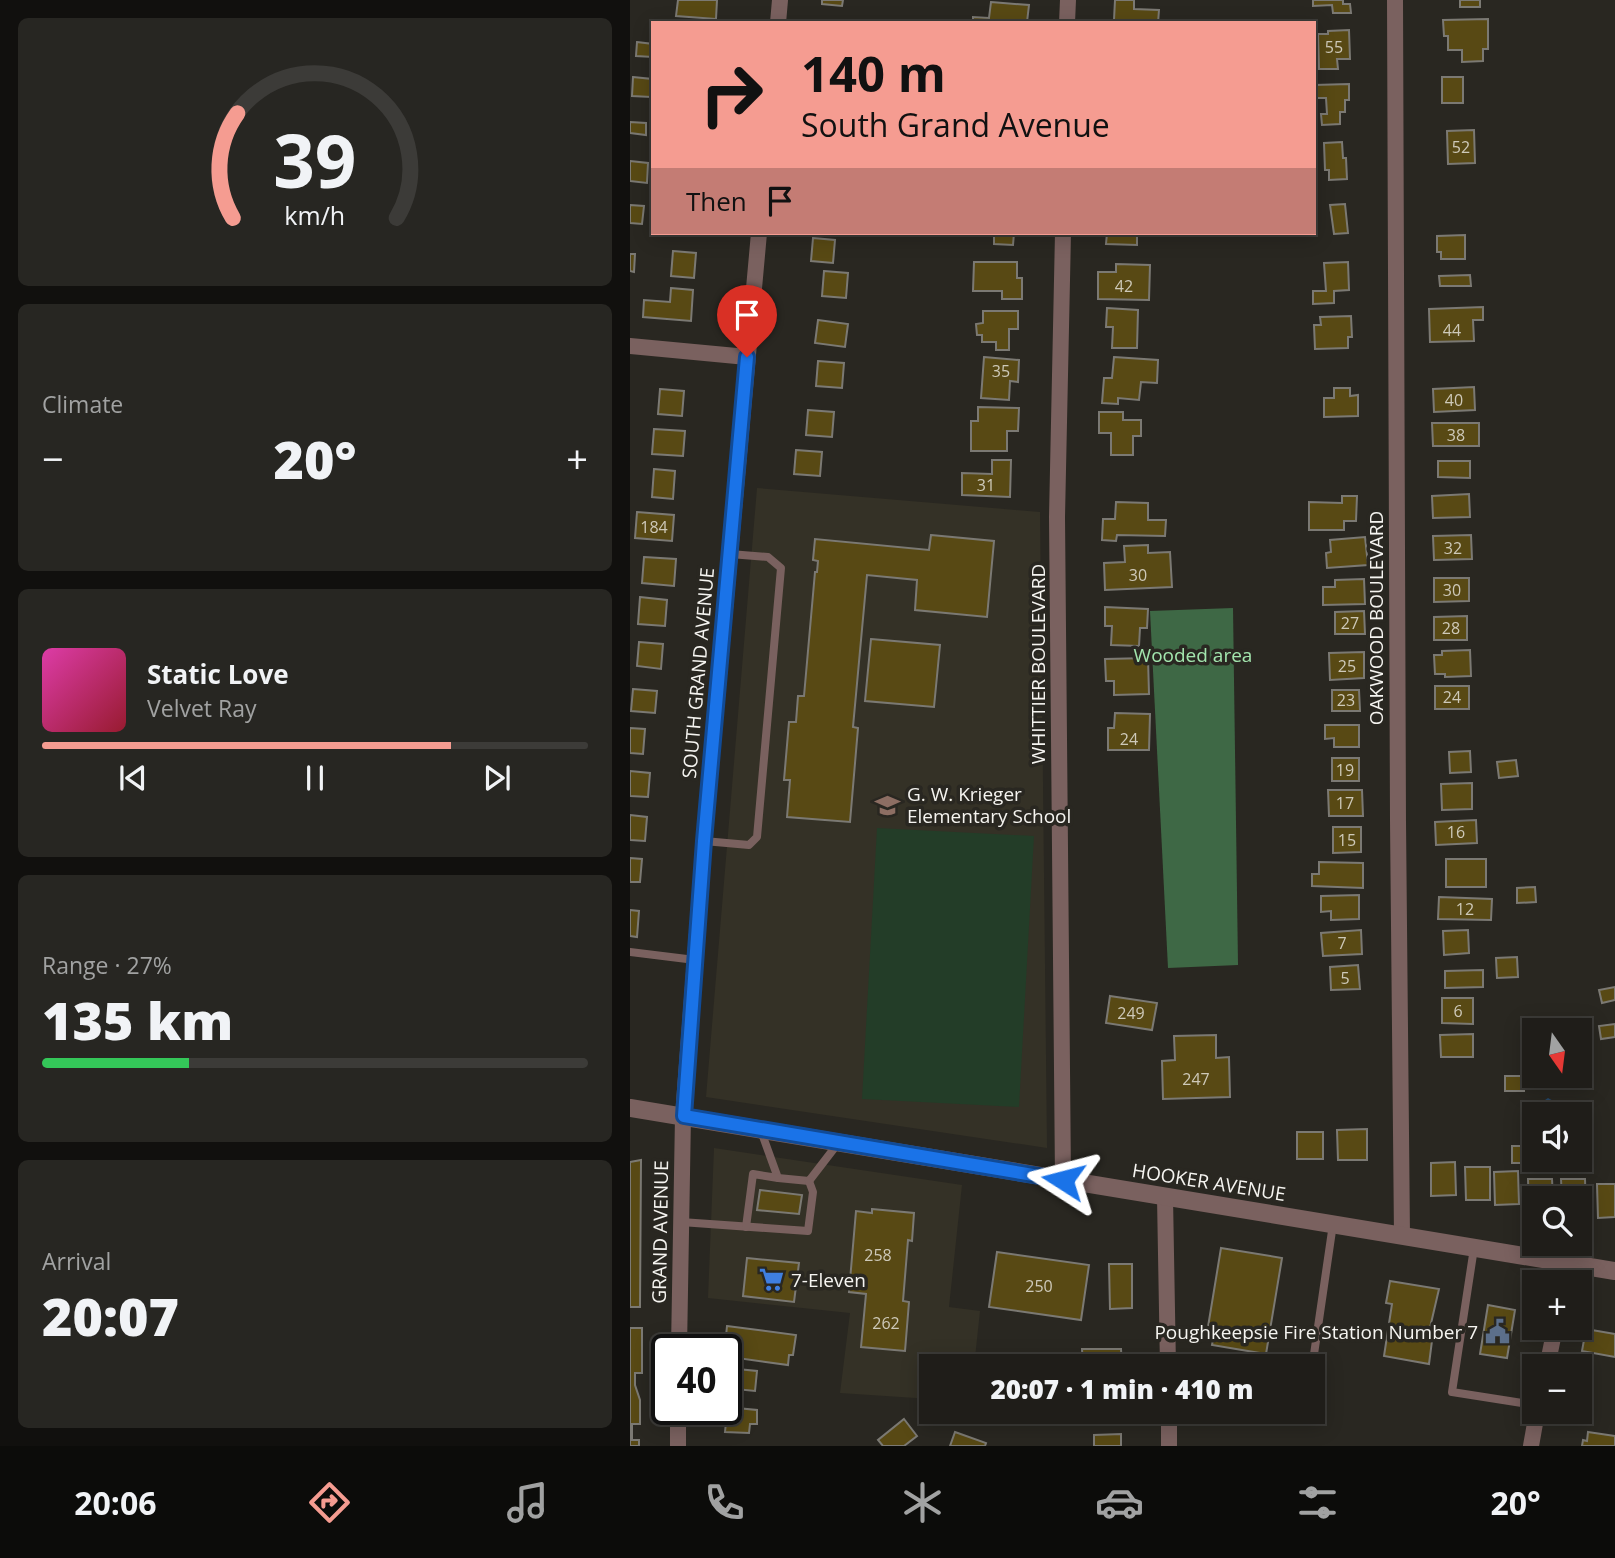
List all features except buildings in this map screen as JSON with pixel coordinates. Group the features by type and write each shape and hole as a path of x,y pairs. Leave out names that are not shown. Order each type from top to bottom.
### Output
{"street":[{"path":"778,21 780,0"},
{"path":"1068,0 1068,21"},
{"name":"OAKWOOD BOULEVARD","path":"1395,0 1402,1236"},
{"name":"SOUTH GRAND AVENUE","path":"684,1116 704,841 759,235"},
{"name":"WHITTIER BOULEVARD","path":"1063,235 1057,517 1063,1180"},
{"path":"630,346 747,357"},
{"name":"HOOKER AVENUE","path":"630,1108 1615,1271"},
{"name":"GRAND AVENUE","path":"679,1334 684,1116"},
{"path":"1165,1196 1168,1354"},
{"path":"1567,1270 1568,1263"},
{"path":"1169,1424 1169,1446"},
{"path":"1531,1446 1536,1424"},
{"path":"678,1425 678,1446"}],"lane":[{"path":"704,841 749,845 757,837 781,568 768,556 730,554"},
{"path":"630,953 695,960"},
{"path":"760,1129 778,1178"},
{"path":"809,1181 839,1142"},
{"path":"746,1227 753,1174 809,1181"},
{"path":"681,1222 808,1231 813,1192 809,1181"},
{"path":"1314,1354 1333,1224"},
{"path":"1474,1248 1452,1392 1522,1403"}],"shaded area":[{"name":"G. W. Krieger Elementary School","path":"757,488 1040,512 1047,1148 706,1097"},
{"path":"714,1148 962,1185 949,1307 980,1311 975,1354 919,1354 919,1398 840,1393 850,1313 708,1298"}],"green space":[{"name":"Wooded area","path":"1233,608 1238,965 1168,968 1150,611"},
{"path":"877,828 1034,836 1019,1107 862,1099"}],"place":[{"name":"G. W. Krieger Elementary School","path":"887,805"},
{"name":"7-Eleven","path":"771,1280"},
{"name":"Poughkeepsie Fire Station Number 7","path":"1498,1332"}],"route":[{"path":"747,357 704,841 684,1116 1063,1180"}]}
